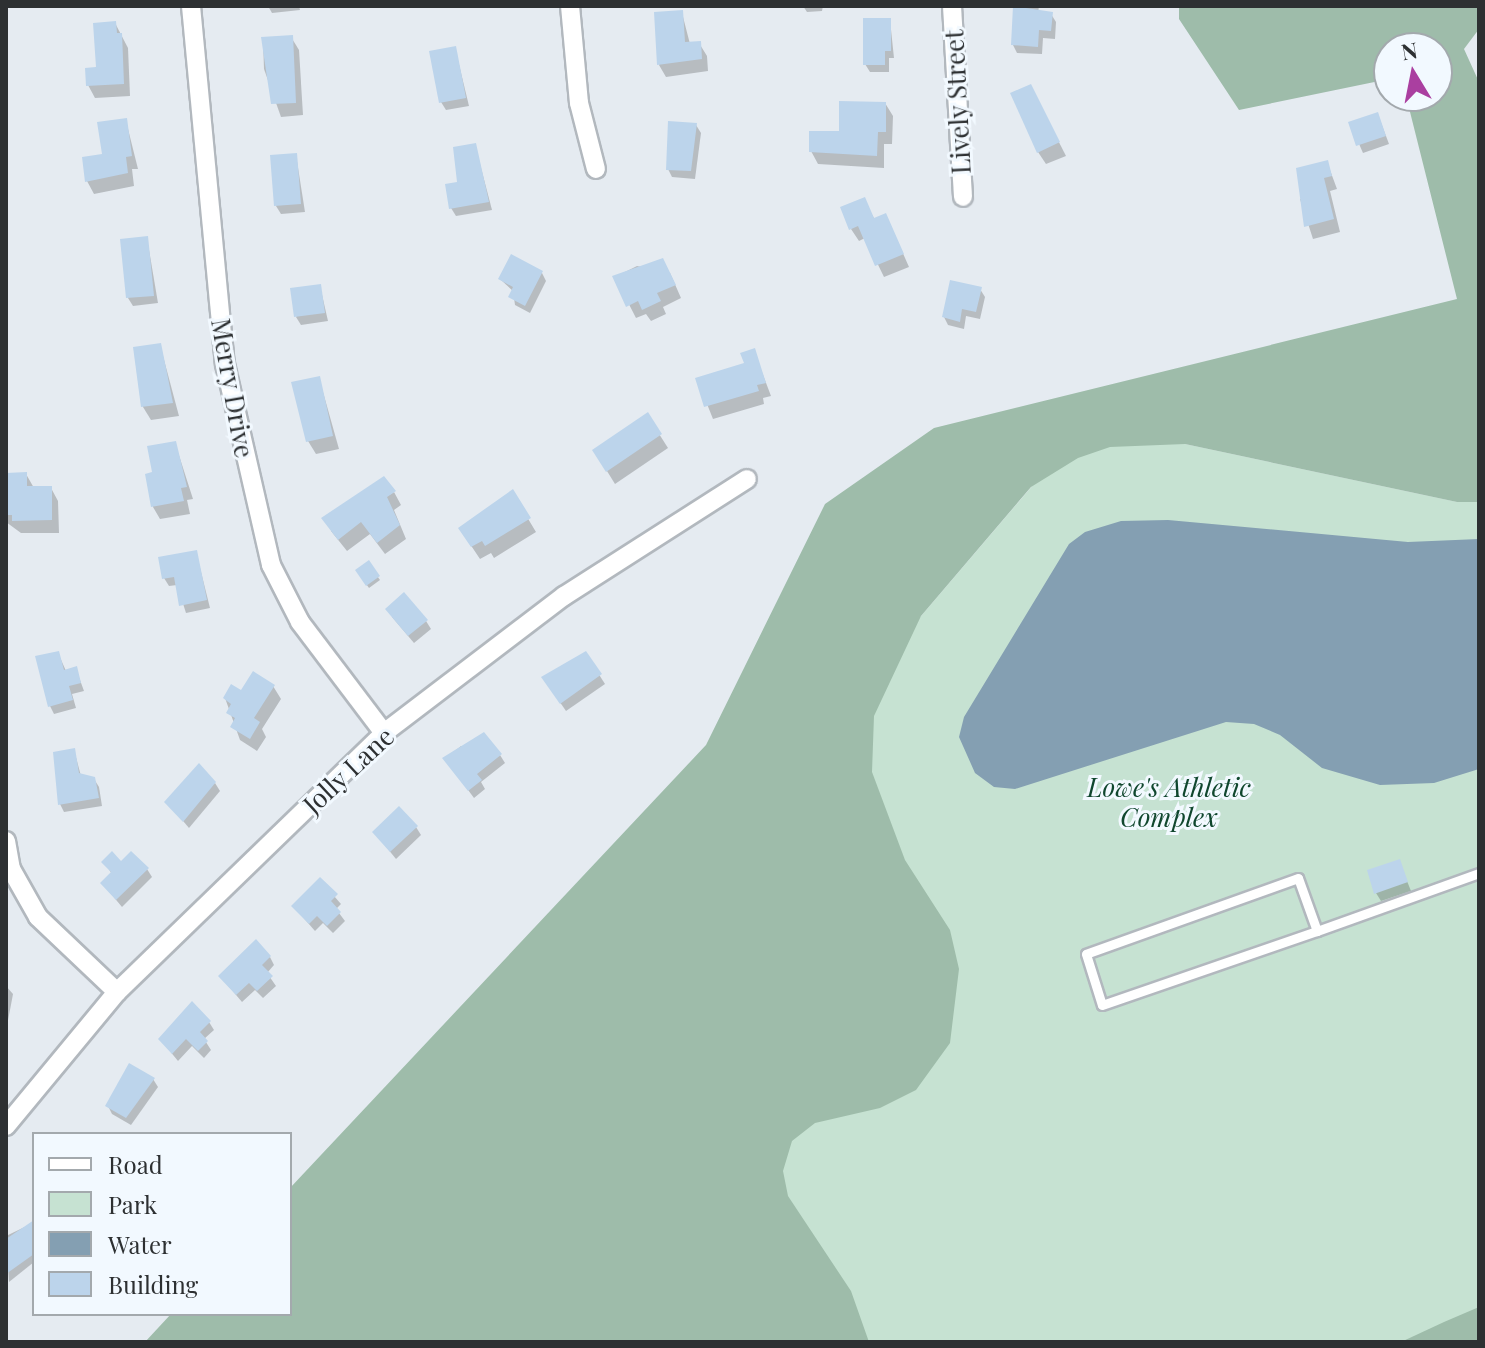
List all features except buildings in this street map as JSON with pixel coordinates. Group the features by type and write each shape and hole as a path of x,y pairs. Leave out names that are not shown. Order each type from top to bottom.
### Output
{"street":[{"name":"Merry Drive","path":"191,6 225,364 271,565 300,622 384,733"},
{"path":"570,6 579,103 596,169"},
{"name":"Lively Street","path":"952,6 963,197"},
{"name":"Jolly Lane","path":"6,1126 117,992 384,733 564,596 747,479"},
{"path":"6,841 11,869 38,917 117,992"}],"lane":[{"path":"1317,931 1298,878 1086,954 1102,1005 1317,931 1479,873"}],"green space":[{"path":"1179,6 1479,6 1479,29 1464,49 1479,82 1479,502 1457,502 1185,444 1110,447 1078,458 1031,487 921,616 874,716 872,772 905,860 950,930 959,969 950,1043 916,1090 880,1108 815,1123 792,1141 783,1171 788,1196 851,1291 869,1342 145,1342 169,1316 292,1316 292,1186 706,745 825,504 934,428 1457,299 1410,112 1453,112 1453,32 1373,32 1373,82 1239,110 1179,19"},
{"name":"Lowe's Athletic Complex","path":"1086,423 1457,502 1479,500 1479,1342 815,1342 749,1112 822,732"},
{"path":"1479,1307 1479,1342 1401,1342 1444,1322"}],"water":[{"path":"1168,520 1408,542 1479,539 1479,769 1434,783 1380,785 1322,768 1280,735 1254,724 1226,722 1015,789 994,787 975,773 959,737 964,717 1069,544 1085,532 1121,521"}]}
